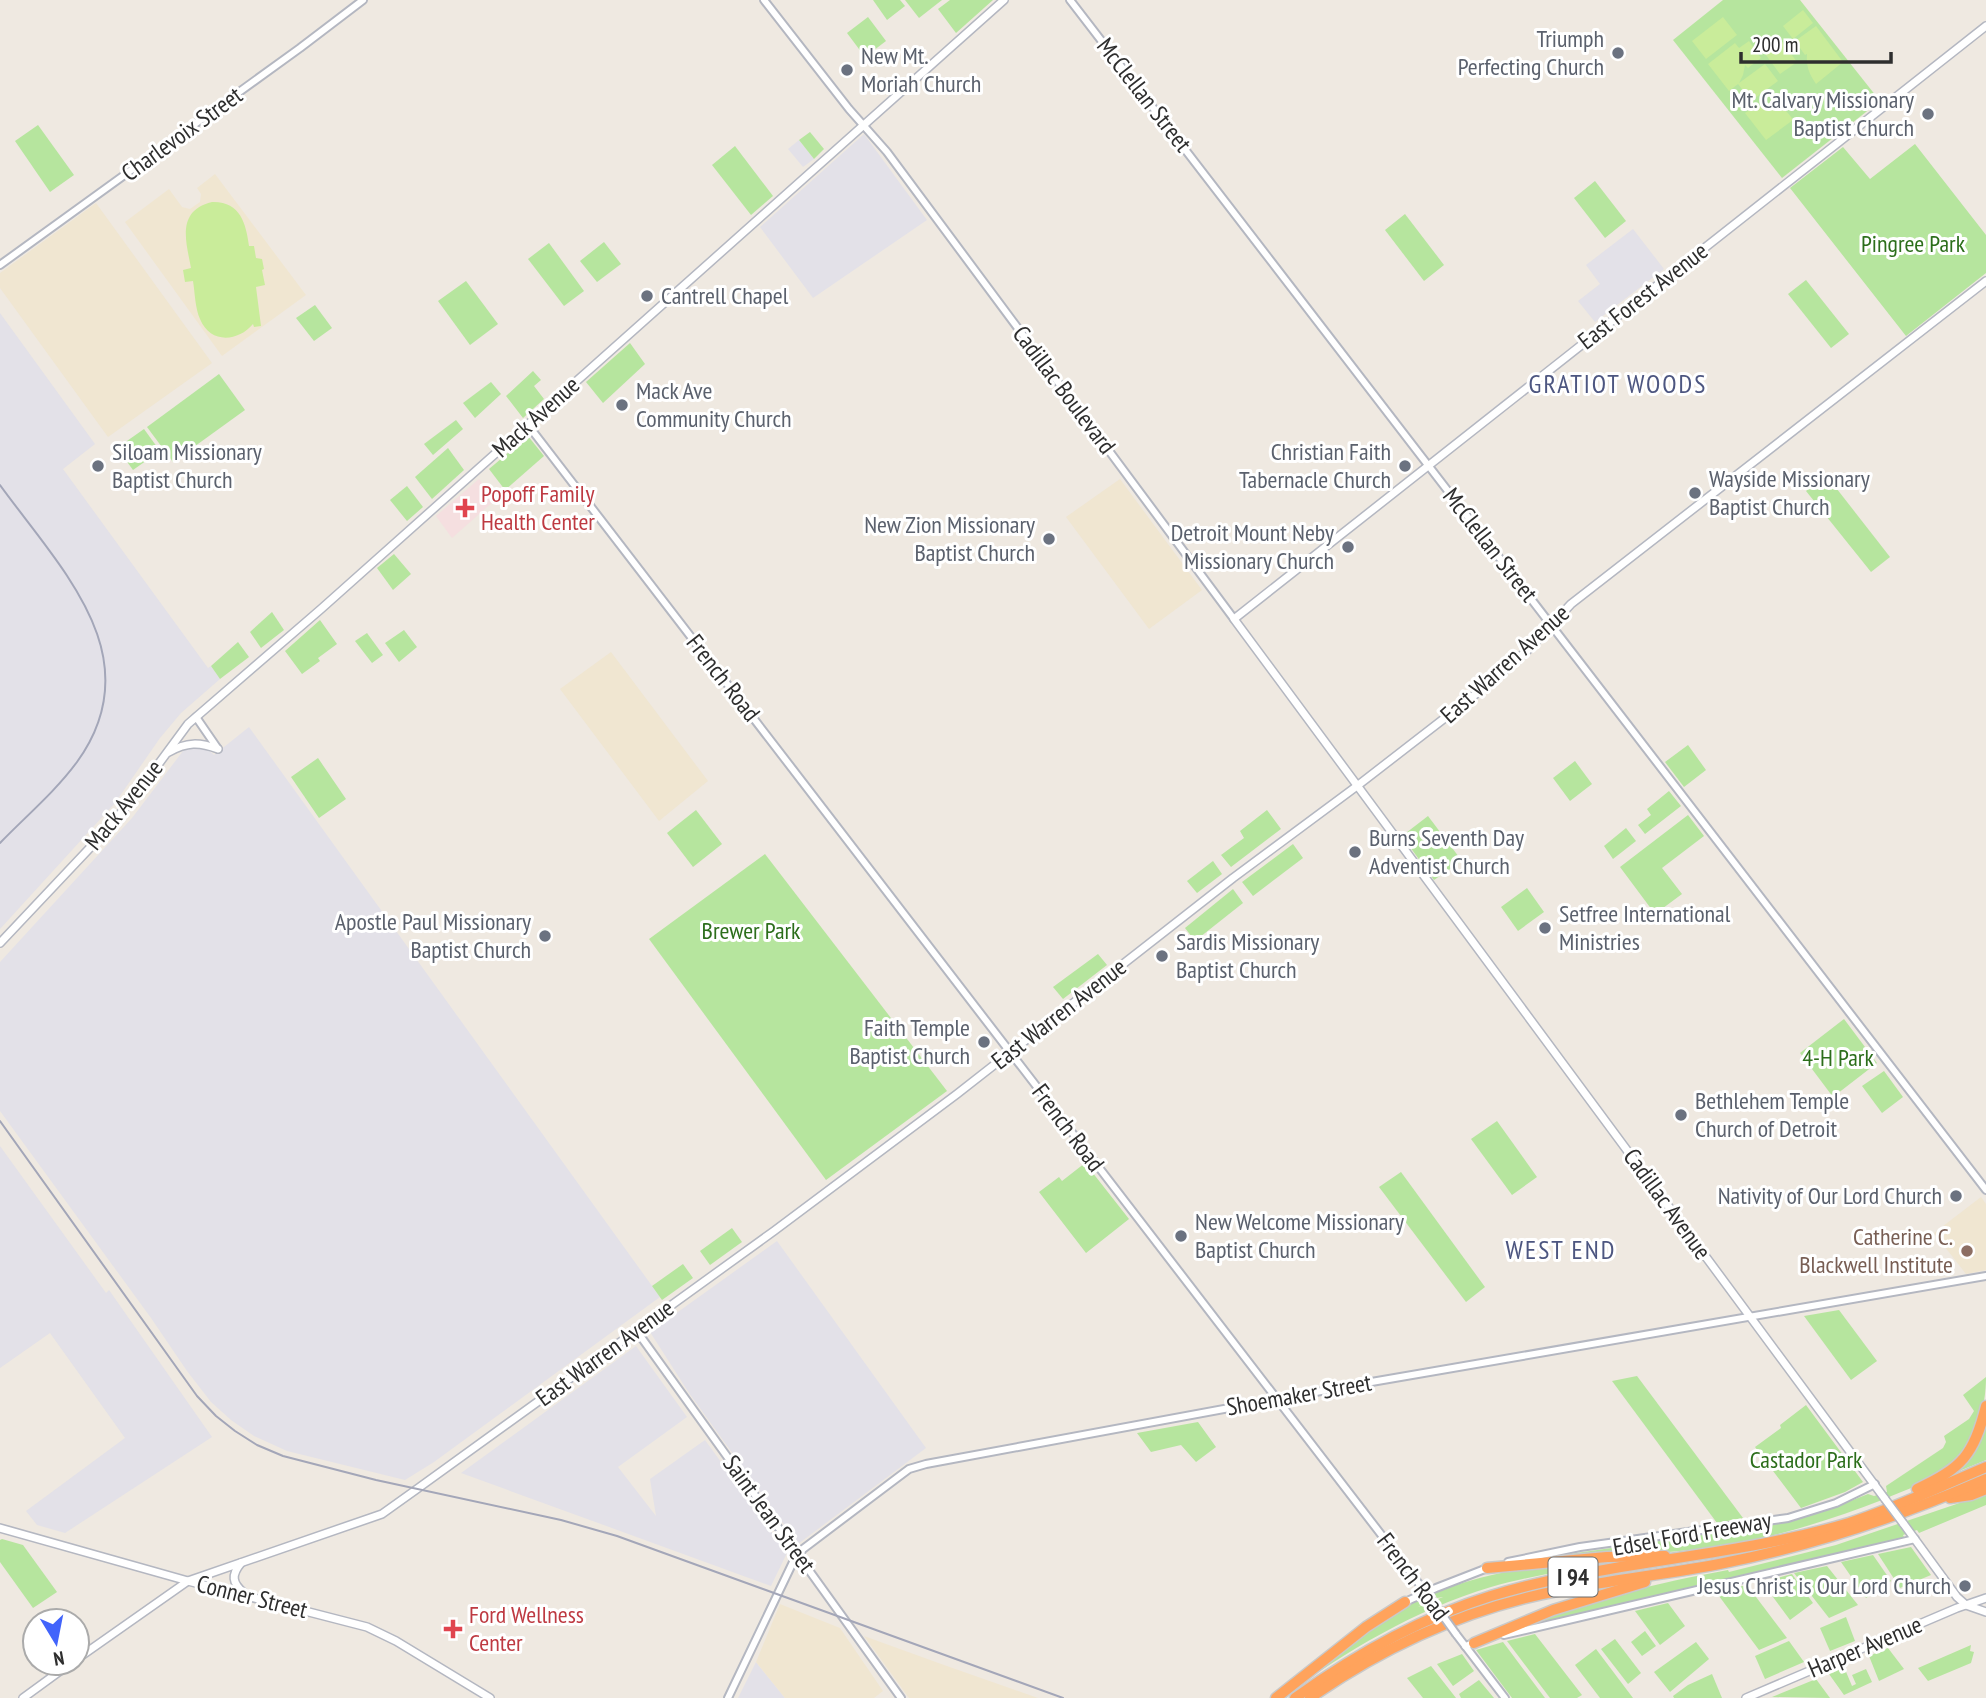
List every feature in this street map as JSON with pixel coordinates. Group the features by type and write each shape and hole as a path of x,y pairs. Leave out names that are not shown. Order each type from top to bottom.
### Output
{"highway":[{"path":"1876,1513 1899,1498 1940,1478 1961,1463 1975,1443 1986,1406"},
{"name":"Edsel Ford Freeway","path":"1294,1698 1364,1653 1453,1609 1544,1583 1697,1556 1848,1523 1986,1467"},
{"name":"Edsel Ford Freeway","path":"1310,1698 1387,1651 1461,1619 1560,1590 1682,1571 1813,1542 1871,1525 1942,1499 1986,1479"},
{"path":"1942,1499 1971,1495 1986,1489"},
{"path":"1487,1568 1607,1557 1697,1556"},
{"path":"1470,1645 1553,1610 1682,1571"},
{"path":"1276,1698 1366,1627 1405,1602"}],"main road":[{"name":"Mack Avenue","path":"0,943 103,834 195,718 297,631 1004,0"},
{"name":"East Forest Avenue","path":"1234,618 1986,26"},
{"name":"East Warren Avenue","path":"91,1649 188,1581 382,1514 782,1224 1011,1052 1233,878 1481,690 1529,649 1571,604 1986,281"},
{"name":"Cadillac Boulevard","path":"1234,618 1357,786"},
{"path":"165,754 188,743 207,744 218,749"},
{"name":"Cadillac Avenue","path":"1357,786 1957,1597 1966,1605"},
{"name":"Conner Street","path":"0,1528 188,1581 351,1621 374,1630 490,1698"},
{"path":"240,1563 234,1571 233,1579 247,1596"},
{"name":"Harper Avenue","path":"1746,1698 1986,1598"},
{"path":"1966,1605 1986,1612"},
{"path":"23,1698 52,1677"}],"street":[{"name":"Charlevoix Street","path":"0,265 363,0"},
{"name":"Cadillac Boulevard","path":"764,0 903,173 1234,618"},
{"name":"McClellan Street","path":"1070,0 1986,1190"},
{"name":"French Road","path":"528,425 1456,1634 1470,1645 1505,1698"},
{"path":"195,718 218,749"},
{"name":"Shoemaker Street","path":"728,1698 798,1555 887,1485 914,1468 1276,1400 1986,1276"},
{"name":"Saint Jean Street","path":"636,1330 901,1698"},
{"name":"Edsel Ford Freeway","path":"1405,1602 1487,1568 1533,1555 1788,1518 1836,1503 1875,1484"},
{"path":"1470,1645 1914,1539"}],"shaded area":[{"path":"864,134 927,220 813,298 760,227"},
{"path":"799,140 814,159 803,167 788,149"},
{"path":"215,174 306,295 222,356 125,222 169,189 182,207 190,209 200,202 201,194 197,188"},
{"path":"96,203 212,363 108,437 0,288 0,273"},
{"path":"1633,229 1664,269 1595,322 1578,301 1600,284 1586,265"},
{"path":"0,313 95,444 63,469 208,668 211,666 220,679 181,713 160,738 115,803 0,929"},
{"name":"Popoff Family Health Center","path":"479,479 495,500 452,538 436,516"},
{"path":"1120,479 1202,590 1149,629 1066,517"},
{"path":"611,652 708,781 659,821 560,689"},
{"path":"249,727 660,1297 434,1462 405,1480 287,1451 254,1436 211,1402 0,1111 0,962 132,818 186,747 206,747 214,755"},
{"path":"0,1146 106,1293 109,1290 212,1437 65,1533 37,1525 26,1511 125,1438 50,1333 0,1368"},
{"name":"Catherine C. Blackwell Institute","path":"1981,1197 1986,1204 1986,1270 1966,1274 1934,1233"},
{"path":"777,1241 926,1448 798,1544 689,1393 650,1332"},
{"path":"636,1346 687,1417 618,1467 656,1516 650,1479 705,1440 787,1553 771,1586 461,1473"},
{"path":"780,1604 840,1628 883,1691 874,1698 785,1698 756,1662"},
{"path":"864,1636 944,1665 1038,1698 909,1698"},
{"path":"756,1662 785,1698 738,1698"}],"green space":[{"path":"873,0 900,0 905,6 887,20"},
{"path":"905,0 942,0 919,18"},
{"path":"950,0 993,0 956,33 938,9"},
{"path":"1723,0 1800,0 1880,101 1782,178 1673,40"},
{"path":"1803,10 1813,23 1793,39 1783,26"},
{"path":"868,17 886,41 865,57 847,33"},
{"path":"1723,17 1737,35 1706,59 1692,41"},
{"path":"1816,26 1843,62 1816,84 1809,70 1807,54 1805,55 1795,41"},
{"path":"1777,35 1797,62 1780,74 1760,47"},
{"path":"1749,41 1761,58 1748,68 1745,65 1739,83 1765,64 1778,81 1751,101 1738,84 1729,91 1708,64 1735,43 1739,48"},
{"path":"1767,104 1782,109 1793,120 1766,140 1745,113"},
{"path":"38,125 74,175 50,192 15,141"},
{"path":"810,132 824,149 814,159 799,140"},
{"name":"Pingree Park","path":"1915,144 1986,235 1986,273 1906,336 1790,188 1843,147 1870,179"},
{"path":"735,146 773,196 751,215 712,165"},
{"path":"1595,181 1626,221 1605,238 1574,198"},
{"path":"212,202 229,205 240,215 249,246 254,246 256,258 262,259 264,269 265,285 256,287 261,326 254,327 253,324 240,334 225,338 210,333 200,319 193,281 185,282 183,270 191,268 186,238 188,220 201,206"},
{"path":"1405,214 1444,265 1424,281 1385,230"},
{"path":"604,242 621,264 597,282 580,261"},
{"path":"549,243 584,291 564,306 528,259"},
{"path":"1806,280 1849,334 1831,348 1788,294"},
{"path":"466,281 498,324 470,345 438,301"},
{"path":"315,305 332,328 314,341 296,318"},
{"path":"630,343 645,364 603,403 586,382"},
{"path":"533,371 541,380 534,386 544,399 523,418 506,396"},
{"path":"219,374 245,410 173,462 147,427"},
{"path":"491,382 501,394 475,418 463,403"},
{"path":"456,420 463,429 433,455 424,444"},
{"path":"144,429 160,451 133,470 117,448"},
{"path":"528,436 544,456 505,490 489,469"},
{"path":"448,448 464,470 432,499 415,477"},
{"path":"1826,475 1890,557 1871,572 1806,491"},
{"path":"407,486 423,507 407,521 390,500"},
{"path":"394,554 411,574 393,590 377,568"},
{"path":"272,612 284,630 261,648 250,632"},
{"path":"320,620 337,644 302,674 285,651"},
{"path":"404,630 417,647 399,662 385,643"},
{"path":"367,633 383,655 372,663 355,641"},
{"path":"238,642 249,657 220,679 211,666"},
{"path":"1688,745 1706,770 1684,787 1665,762"},
{"path":"318,758 346,799 319,818 291,777"},
{"path":"1575,761 1592,784 1570,801 1553,778"},
{"path":"1669,791 1681,806 1645,834 1638,825 1651,815 1647,809"},
{"path":"696,810 722,844 693,867 667,833"},
{"path":"1267,810 1281,829 1231,867 1221,855 1244,838 1240,831"},
{"path":"1688,815 1704,836 1662,868 1682,894 1655,914 1620,867"},
{"path":"1428,816 1462,861 1434,880 1402,836"},
{"path":"1626,828 1636,841 1613,859 1604,846"},
{"path":"1293,844 1303,858 1253,896 1242,882"},
{"name":"Brewer Park","path":"765,854 947,1091 826,1180 649,939"},
{"path":"1213,861 1222,874 1197,893 1187,881"},
{"path":"1527,888 1544,912 1518,931 1501,907"},
{"path":"1233,889 1243,903 1195,941 1185,928"},
{"path":"1098,954 1107,965 1063,999 1053,987"},
{"name":"4-H Park","path":"1844,1019 1877,1063 1833,1097 1800,1053"},
{"path":"1884,1071 1903,1097 1882,1113 1862,1086"},
{"path":"1497,1121 1537,1177 1512,1195 1471,1139"},
{"path":"1085,1163 1129,1219 1086,1253 1039,1192 1059,1177 1062,1181"},
{"path":"1401,1172 1485,1287 1466,1302 1379,1187"},
{"path":"732,1228 742,1242 710,1265 700,1251"},
{"path":"683,1264 693,1278 662,1300 652,1286"},
{"path":"1839,1310 1877,1361 1851,1380 1804,1316"},
{"path":"1637,1376 1743,1518 1717,1523 1612,1381"},
{"path":"1986,1377 1979,1424 1968,1447 1953,1465 1919,1485 1839,1516 1729,1545 1625,1555 1542,1558 1784,1523 1868,1494 1874,1496 1887,1492 1886,1486 1943,1448 1946,1442 1944,1436 1969,1419 1974,1411 1963,1395"},
{"name":"Castador Park","path":"1806,1405 1863,1482 1845,1492 1801,1508 1755,1447"},
{"path":"1198,1422 1216,1447 1196,1462 1181,1445 1151,1452 1137,1433"},
{"path":"1986,1422 1986,1460 1952,1474"},
{"path":"1986,1494 1986,1505 1919,1533 1917,1530 1903,1535 1905,1539 1522,1627 1572,1608 1649,1586 1728,1570 1729,1572 1836,1545"},
{"path":"0,1540 23,1545 57,1592 32,1607 0,1562"},
{"path":"1911,1547 1931,1575 1900,1588 1878,1554"},
{"path":"1873,1555 1891,1581 1866,1598 1841,1562"},
{"path":"1625,1561 1606,1562 1491,1587 1435,1607 1382,1633 1282,1697 1292,1686 1383,1621 1420,1599 1423,1604 1418,1607 1443,1597 1437,1598 1434,1593 1481,1578 1528,1568 1575,1563"},
{"path":"1827,1566 1858,1605 1829,1618 1794,1573"},
{"path":"1792,1574 1813,1603 1790,1620 1762,1582"},
{"path":"1747,1585 1787,1638 1759,1650 1716,1592"},
{"path":"1668,1603 1685,1626 1660,1645 1635,1611"},
{"path":"1846,1617 1855,1641 1830,1651 1820,1628"},
{"path":"1645,1631 1656,1646 1642,1656 1631,1642"},
{"path":"1535,1634 1582,1695 1577,1698 1550,1698 1507,1641"},
{"path":"1615,1639 1641,1673 1628,1684 1601,1649"},
{"path":"1789,1641 1804,1662 1765,1679 1755,1656"},
{"path":"1503,1642 1545,1698 1512,1698 1476,1650"},
{"path":"1696,1642 1709,1659 1670,1692 1654,1672"},
{"path":"1971,1645 1970,1651 1974,1652 1971,1663 1928,1681 1918,1668"},
{"path":"1888,1648 1904,1669 1879,1681 1869,1656"},
{"path":"1596,1649 1633,1698 1600,1698 1575,1665"},
{"path":"1462,1654 1474,1671 1453,1686 1437,1664"},
{"path":"1431,1666 1456,1698 1423,1698 1407,1678"},
{"path":"1844,1667 1852,1686 1856,1684 1852,1675 1866,1669 1872,1682 1844,1695 1829,1674"},
{"path":"1712,1674 1722,1698 1674,1698 1673,1696 1688,1685"},
{"path":"1816,1679 1830,1698 1772,1697"},
{"path":"1479,1680 1494,1698 1461,1698 1459,1694"}],"railway":[{"path":"0,485 71,581 90,615 102,650 105,686 98,723 77,762 50,794 0,843"},
{"path":"0,1121 197,1396 216,1416 257,1445 283,1456 376,1480 561,1520 617,1536 1063,1698"}],"place":[{"name":"Triumph Perfecting Church","path":"1618,53"},
{"name":"New Mt. Moriah Church","path":"847,70"},
{"name":"Mt. Calvary Missionary Baptist Church","path":"1928,114"},
{"name":"Cantrell Chapel","path":"647,296"},
{"name":"Mack Ave Community Church","path":"622,405"},
{"name":"Siloam Missionary Baptist Church","path":"98,466"},
{"name":"Christian Faith Tabernacle Church","path":"1405,466"},
{"name":"Wayside Missionary Baptist Church","path":"1695,493"},
{"name":"Popoff Family Health Center","path":"465,508"},
{"name":"New Zion Missionary Baptist Church","path":"1049,539"},
{"name":"Detroit Mount Neby Missionary Church","path":"1348,547"},
{"name":"Burns Seventh Day Adventist Church","path":"1355,852"},
{"name":"Setfree International Ministries","path":"1545,928"},
{"name":"Apostle Paul Missionary Baptist Church","path":"545,936"},
{"name":"Sardis Missionary Baptist Church","path":"1162,956"},
{"name":"Faith Temple Baptist Church","path":"984,1042"},
{"name":"Bethlehem Temple Church of Detroit","path":"1681,1115"},
{"name":"Nativity of Our Lord Church","path":"1956,1196"},
{"name":"New Welcome Missionary Baptist Church","path":"1181,1236"},
{"name":"Catherine C. Blackwell Institute","path":"1967,1251"},
{"name":"Jesus Christ is Our Lord Church","path":"1965,1586"},
{"name":"Ford Wellness Center","path":"453,1629"}],"district":[{"name":"GRATIOT WOODS","path":"1618,384"},
{"name":"WEST END","path":"1561,1250"}]}
